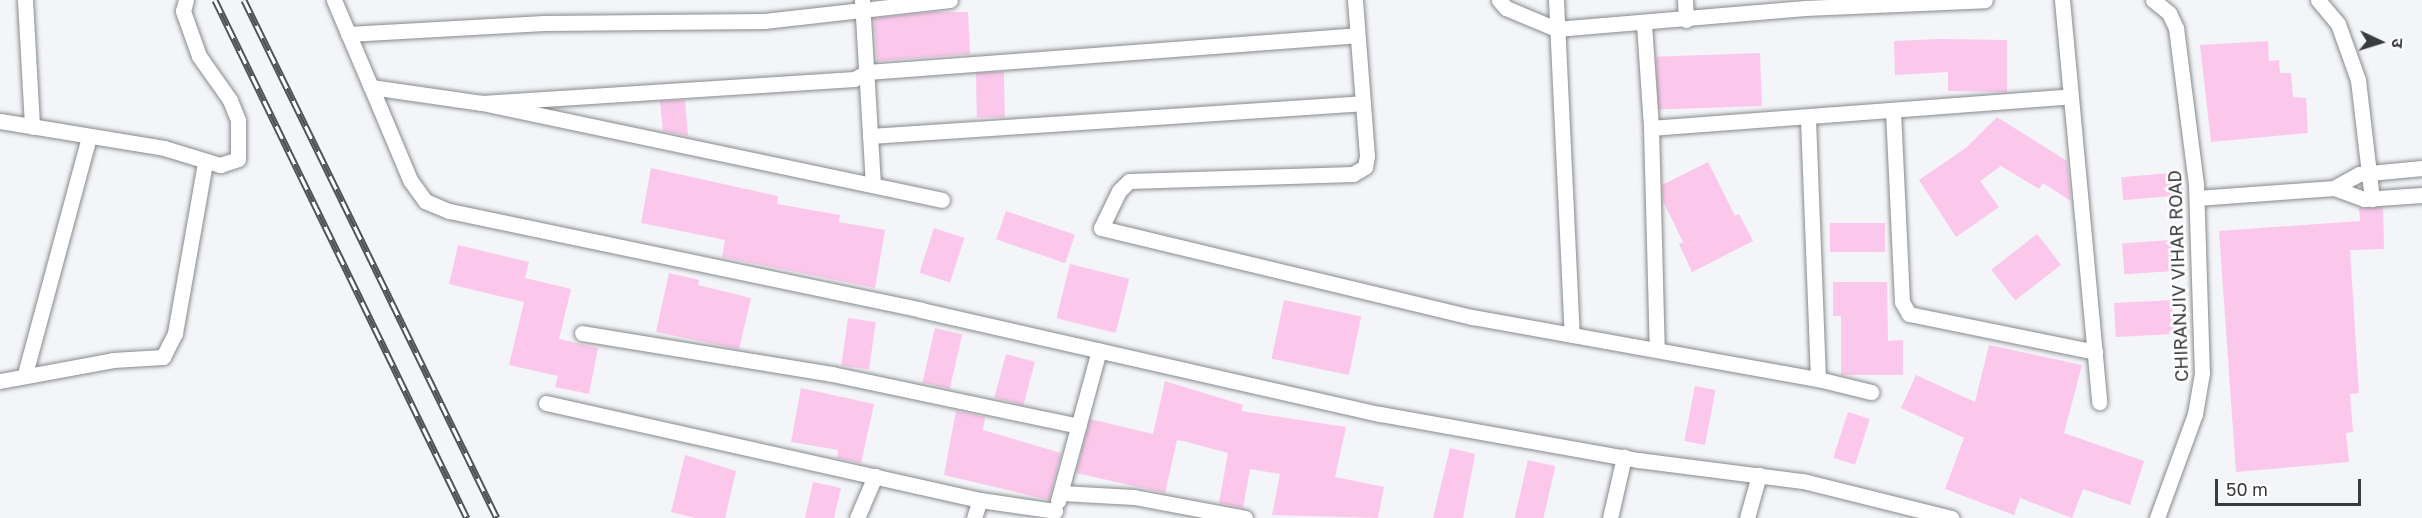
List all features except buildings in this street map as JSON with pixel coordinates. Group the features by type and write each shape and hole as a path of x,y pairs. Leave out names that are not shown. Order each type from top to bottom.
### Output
{"street":[{"path":"25,0 32,127"},
{"path":"0,121 164,148 220,165 238,159 238,120 230,100 199,56 183,11 185,0"},
{"path":"334,0 410,180 425,201 449,212 1099,350 1380,414 1624,457 1864,494 1951,518"},
{"path":"348,34 544,23 764,21 862,4 950,0"},
{"path":"1355,0 1367,156 1365,167 1353,174 1130,181 1119,191 1101,228 1429,308 1818,379 1871,392"},
{"path":"1499,0 1506,8 1556,29 1686,20 1805,4 1985,0"},
{"path":"1556,0 1572,335"},
{"path":"1685,0 1686,20"},
{"path":"2062,0 2068,97 2099,402"},
{"name":"CHIRANJIV VIHAR ROAD","path":"2153,0 2169,7 2176,28 2197,198 2201,390 2157,518"},
{"path":"2318,0 2338,24 2358,80 2372,199"},
{"path":"862,4 873,183"},
{"path":"1644,24 1651,128 1657,350"},
{"path":"482,103 854,79 867,72 1357,35"},
{"path":"371,87 482,103 873,183 942,200"},
{"path":"1651,128 2068,97"},
{"path":"870,136 1362,103"},
{"path":"1893,111 1902,302 1909,314 2095,352"},
{"path":"1808,118 1818,379"},
{"path":"25,374 89,136"},
{"path":"0,381 25,374 57,373 113,360 164,357 175,333 205,162"},
{"path":"2334,188 2359,174 2422,168"},
{"path":"2197,198 2334,188 2372,199 2422,195"},
{"path":"582,333 832,374 1078,426"},
{"path":"546,403 1056,515 1099,350"},
{"path":"1610,518 1624,457"},
{"path":"857,518 875,476"},
{"path":"1747,518 1759,476"},
{"path":"1061,493 1134,497 1245,518"},
{"path":"974,518 980,500"}],"railway":[{"path":"215,0 467,518"},
{"path":"244,0 497,518"}]}
